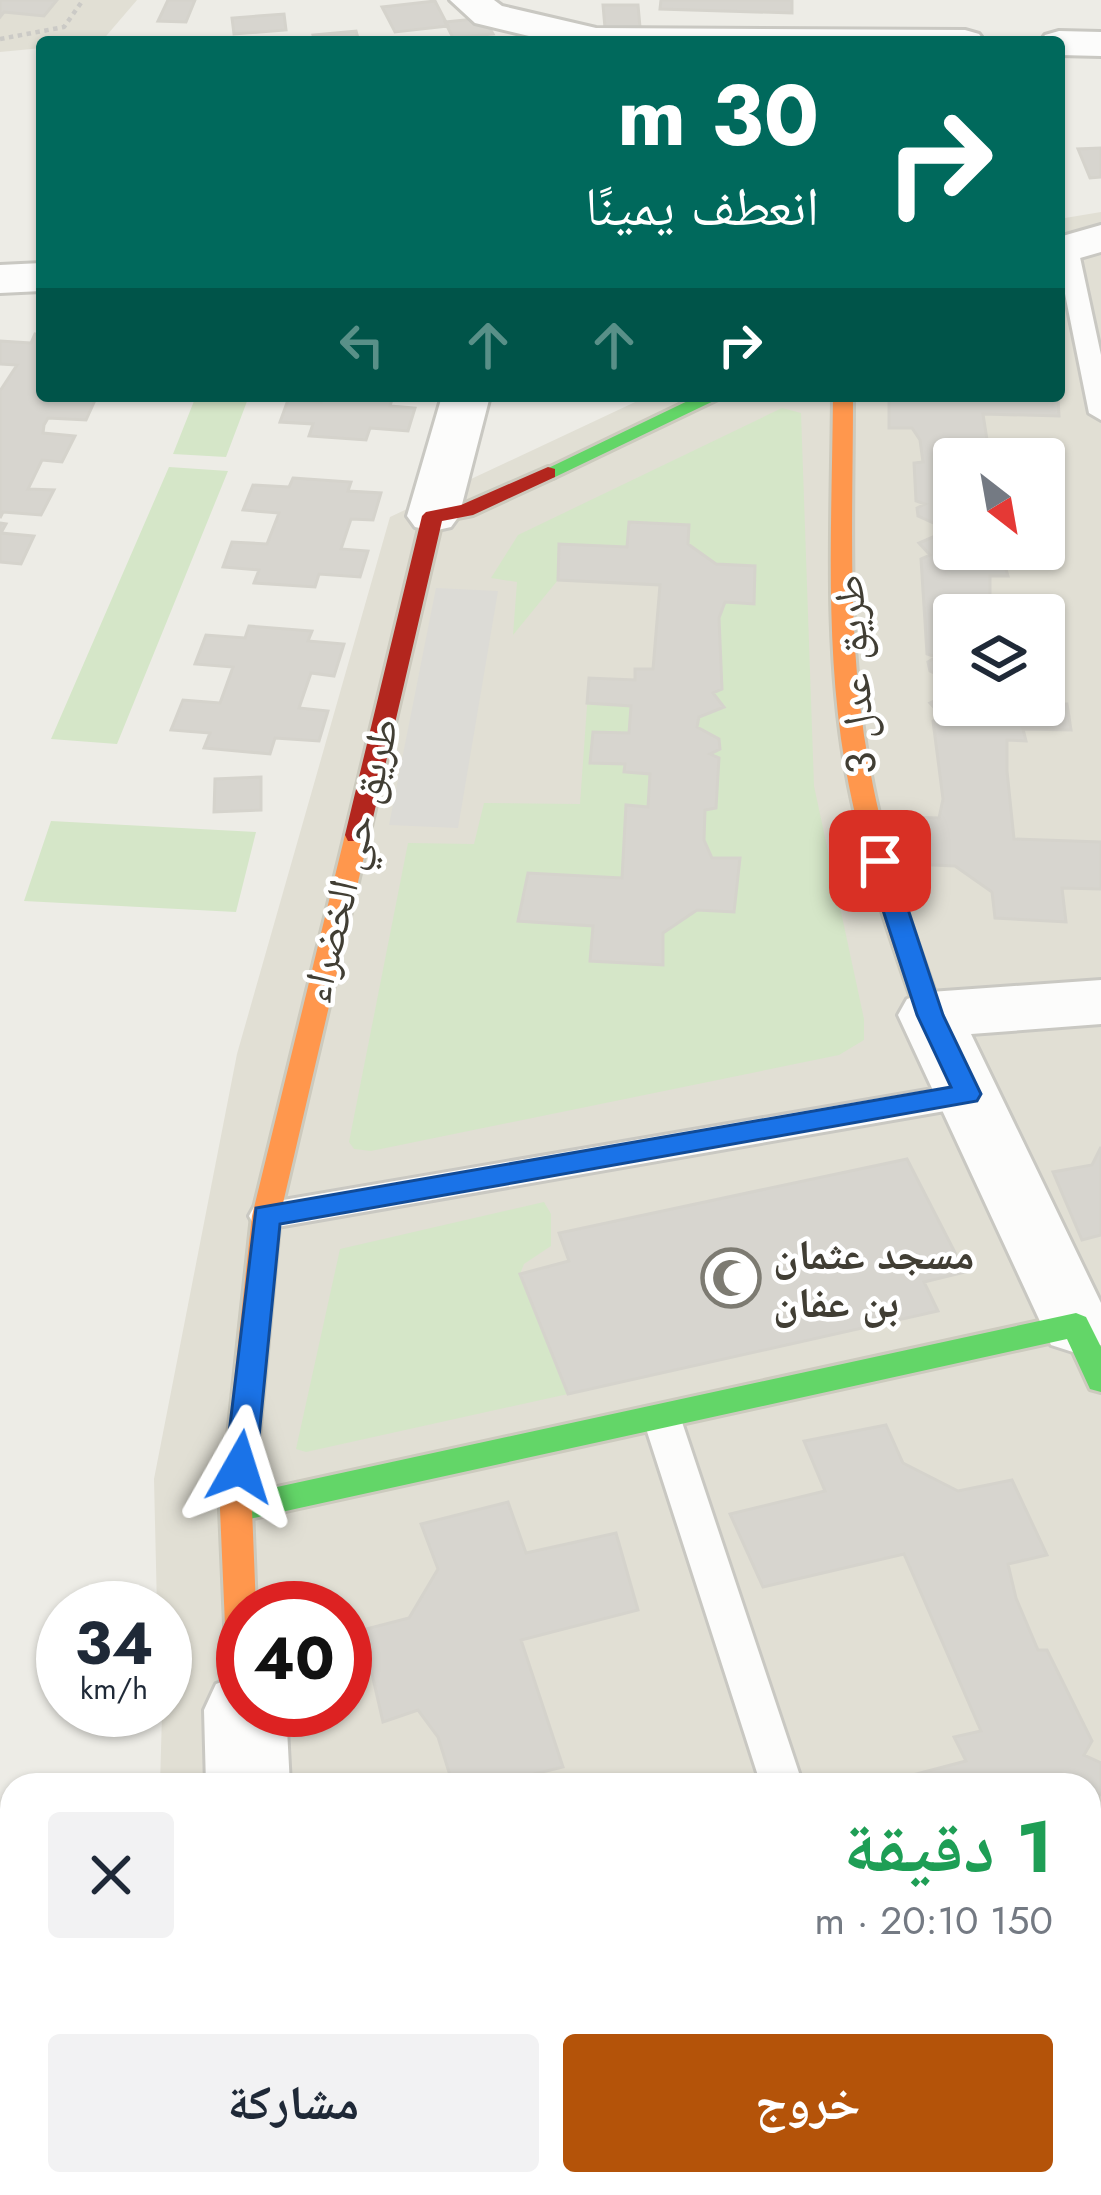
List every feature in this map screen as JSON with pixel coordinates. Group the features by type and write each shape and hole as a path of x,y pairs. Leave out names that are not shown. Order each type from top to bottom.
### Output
{"street":[{"path":"469,0 489,15 579,36"},
{"path":"1065,43 1101,44"},
{"path":"0,279 36,277"},
{"path":"464,402 433,517 466,511 700,402"},
{"name":"طريق عدل 3","path":"843,402 845,631 859,777 891,903 930,1015 1089,1353"},
{"name":"طريق حي الخضراء","path":"239,1581 236,1509 266,1216 433,517"},
{"path":"930,1015 1101,1002"},
{"path":"236,1509 662,1420 1089,1353"},
{"path":"246,1737 248,1773"}],"lane":[{"path":"1076,246 1101,413"},
{"path":"266,1216 968,1094"},
{"path":"662,1420 778,1773"}],"path":[{"path":"0,39 64,27 83,0"}],"shaded area":[{"path":"0,0 137,0 106,36 36,36 36,49 0,52"},
{"path":"1101,212 1101,1773 160,1773 161,1737 192,1737 192,1581 156,1581 154,1479 237,1054 390,517 635,402 1065,402 1065,218"},
{"path":"436,588 498,591 458,828 389,825"}],"green space":[{"path":"194,402 247,402 226,457 173,454"},
{"path":"782,408 801,413 814,786 864,1019 864,1040 839,1055 371,1151 354,1149 349,1142 408,843 474,844 484,803 580,804 589,678 634,680 635,669 654,669 660,585 558,580 513,635 517,582 491,578 518,535"},
{"path":"169,467 228,471 117,744 51,739"},
{"path":"51,821 256,832 236,912 24,901"},
{"path":"544,1202 551,1214 551,1246 524,1264 520,1274 568,1394 306,1452 296,1449 340,1249"}],"building":[{"path":"0,0 57,0 44,16 4,12 0,17"},
{"path":"168,0 195,0 186,22 158,21"},
{"path":"661,0 792,0 792,13 660,9"},
{"path":"435,1 448,26 395,32 382,7"},
{"path":"603,5 638,5 640,27 605,28"},
{"path":"284,14 286,30 234,34 232,18"},
{"path":"484,18 493,34 452,36 445,22"},
{"path":"356,31 357,36 313,36"},
{"path":"1101,148 1101,177 1090,178 1078,149"},
{"path":"36,334 36,402 94,402 86,420 48,418 44,425 43,433 75,436 62,462 42,460 28,489 54,490 41,515 3,512 0,518 0,391 17,365 0,364 0,341 31,343"},
{"path":"287,402 391,402 390,406 415,408 408,431 370,428 366,440 309,436 313,424 280,422"},
{"path":"889,402 1058,402 1059,416 983,414 987,438 933,438 933,523 918,516 917,508 925,504 916,501 914,463 923,462 920,440 912,428 889,428"},
{"path":"293,478 351,482 348,491 381,493 373,520 351,519 341,549 368,551 360,577 319,574 315,587 254,583 259,570 223,567 232,542 267,544 279,513 243,510 253,485 289,487"},
{"path":"629,522 689,525 688,544 716,564 755,566 754,604 725,602 719,618 722,689 713,693 724,707 699,717 697,727 719,739 720,749 710,754 719,758 716,808 705,810 704,840 712,858 740,858 734,912 697,910 663,933 663,965 590,961 593,926 518,921 528,873 622,878 626,805 648,807 650,774 624,772 625,764 590,763 593,732 629,733 631,706 587,703 589,678 635,680 635,669 653,669 660,585 558,580 559,544 627,547"},
{"path":"0,523 6,524 1,533 34,536 21,564 0,562"},
{"path":"933,537 933,570 1006,570 1008,576 990,576 990,594 933,594 933,656 927,654 921,559 930,555 919,543"},
{"path":"249,626 312,631 308,641 344,644 334,676 311,673 299,708 328,711 319,741 275,738 270,754 204,748 210,733 171,730 183,700 220,703 233,667 195,664 206,635 245,638"},
{"path":"1067,704 1071,730 1023,729 1026,741 1007,740 1014,839 1101,842 1101,889 1062,888 1066,922 995,918 992,892 955,866 911,864 907,817 939,818 943,799 934,726 1065,726"},
{"path":"261,777 261,810 214,812 215,779"},
{"path":"1101,1147 1101,1235 1082,1240 1053,1172 1092,1165"},
{"name":"مسجد عثمان بن عفان","path":"907,1159 965,1272 924,1282 938,1311 568,1394 520,1274 569,1261 559,1233"},
{"path":"886,1425 903,1463 958,1491 1012,1480 1047,1555 1008,1564 1016,1598 1038,1650 1047,1650 1092,1741 1084,1755 1101,1763 1101,1773 920,1773 966,1761 954,1737 981,1731 904,1554 763,1587 730,1514 825,1491 804,1441"},
{"path":"508,1502 526,1553 616,1533 638,1610 521,1640 563,1767 538,1773 449,1773 438,1737 418,1710 383,1722 372,1674 372,1627 409,1618 438,1569 421,1524"}],"traffic: fast":[{"path":"548,473 701,402"},
{"path":"236,1509 1076,1325 1101,1380"}],"traffic: slow":[{"path":"843,402 842,607 852,734 874,841 930,1015"},
{"path":"239,1581 236,1509 266,1216 357,835"}],"traffic: jam":[{"path":"357,835 433,516 466,511 548,473"}],"place":[{"name":"مسجد عثمان بن عفان","path":"731,1278"}],"route":[{"path":"240,1467 266,1216 968,1094 930,1015 880,861"}]}
